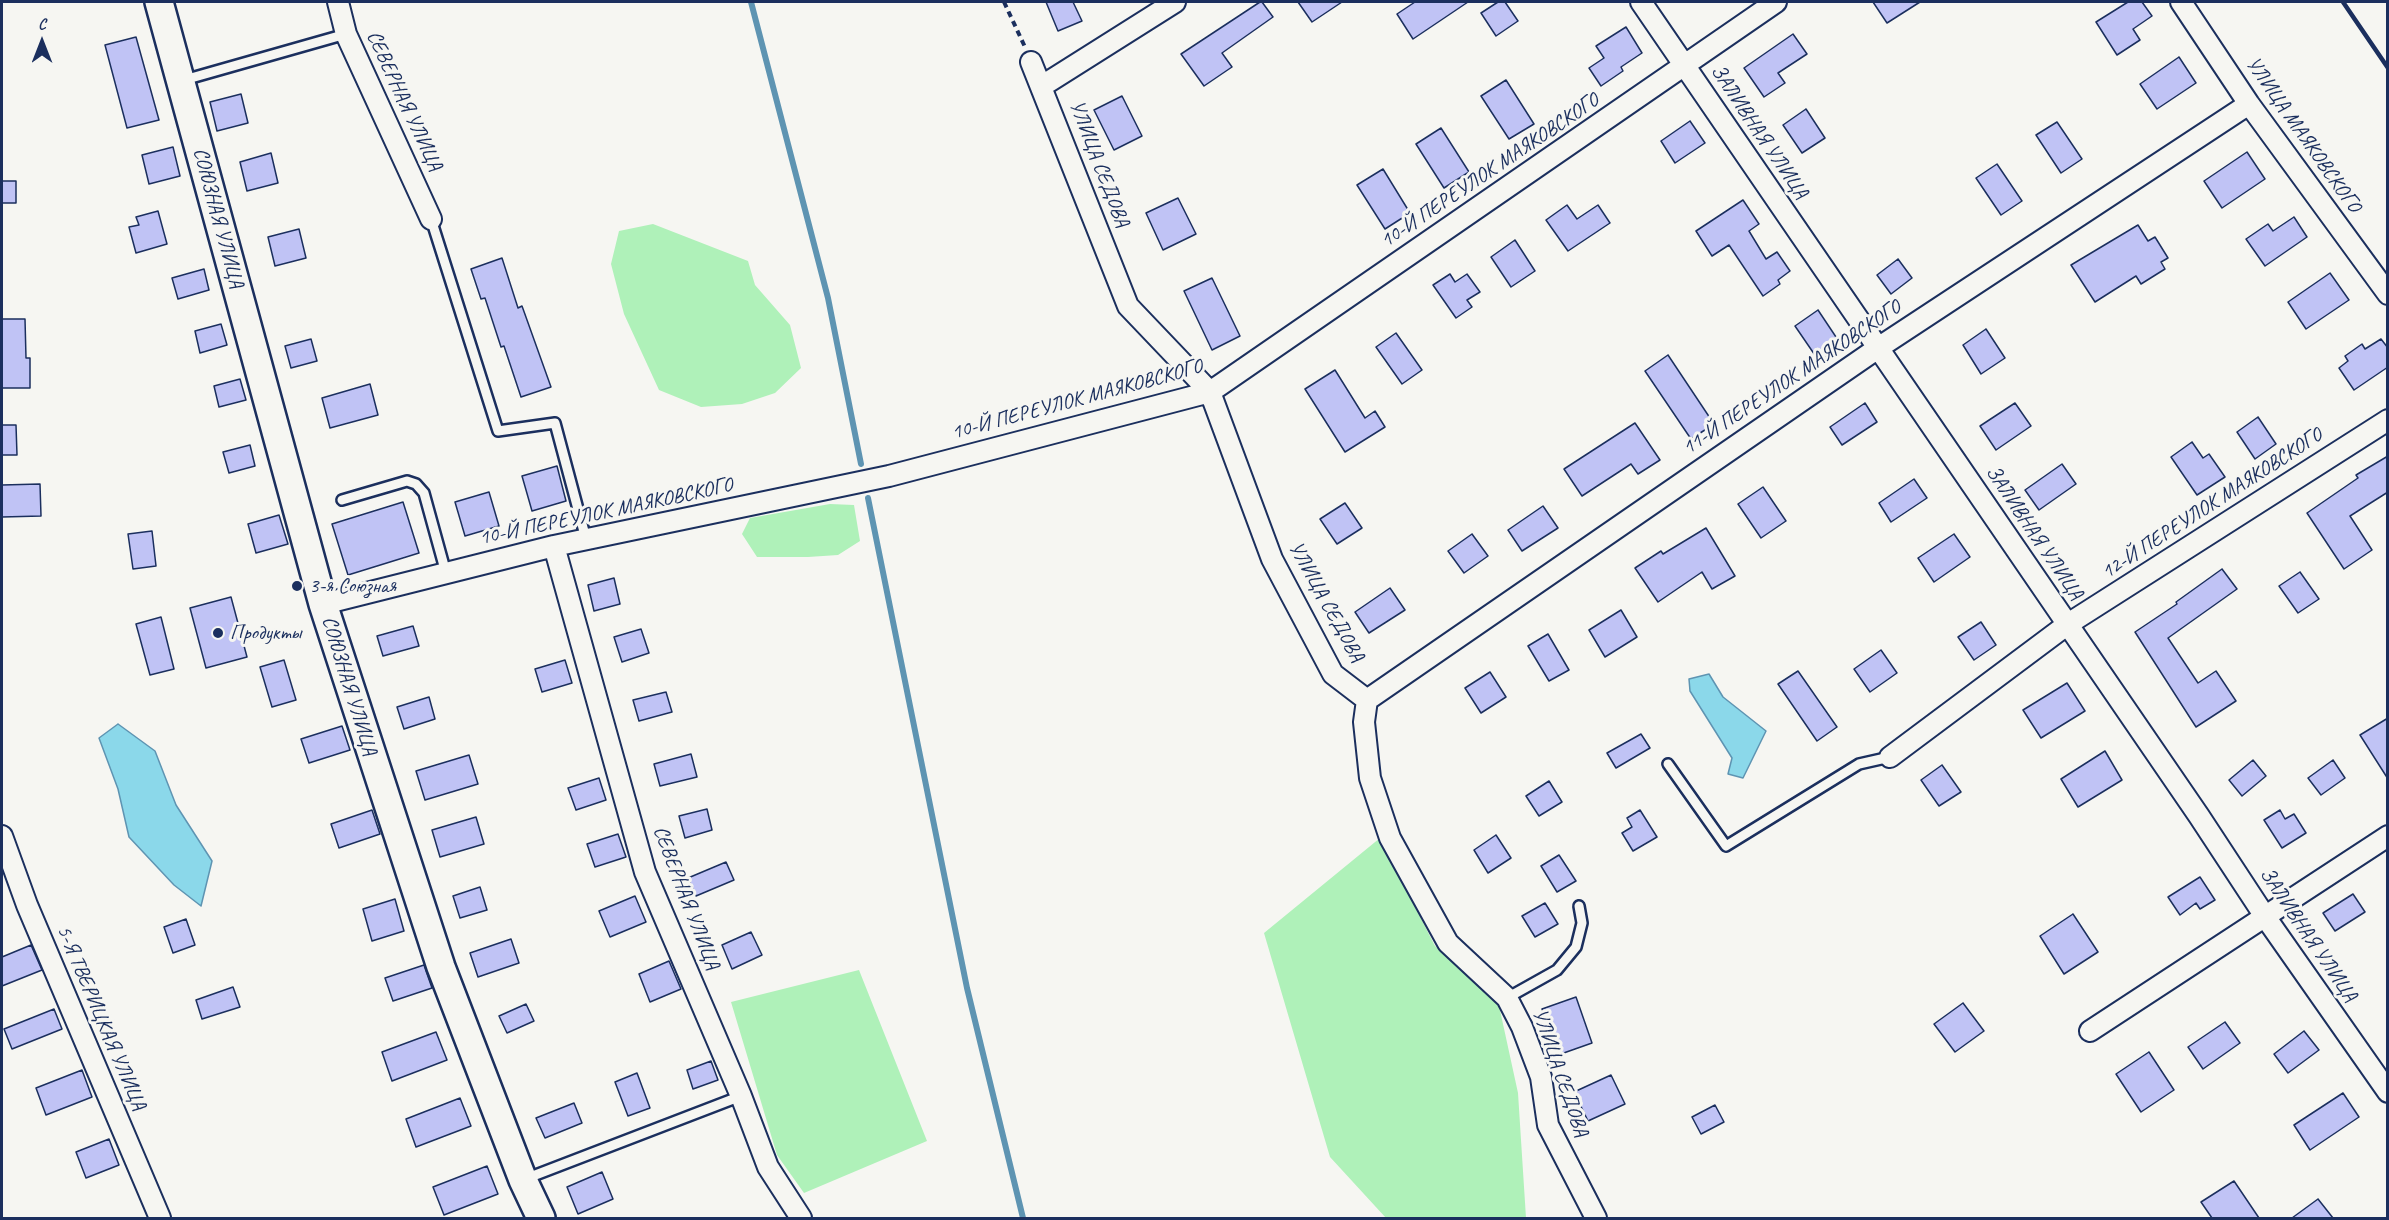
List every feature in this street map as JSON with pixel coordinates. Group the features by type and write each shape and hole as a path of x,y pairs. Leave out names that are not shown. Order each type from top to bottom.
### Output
{"street":[{"name":"СОЮЗНАЯ УЛИЦА","path":"159,2 323,604 441,968 523,1180 541,1218"},
{"name":"СЕВЕРНАЯ УЛИЦА","path":"338,2 346,34 432,219"},
{"path":"1042,86 1175,2"},
{"name":"ЗАЛИВНАЯ УЛИЦА","path":"1641,2 2068,624 2266,918 2388,1092"},
{"name":"10-Й ПЕРЕУЛОК МАЯКОВСКОГО","path":"323,604 554,546 889,476 1210,392 1776,2"},
{"name":"УЛИЦА МАЯКОВСКОГО","path":"2181,2 2249,104 2388,294"},
{"name":"УЛИЦА СЕДОВА","path":"1031,62 1128,306 1210,392 1272,559 1333,674 1367,700 1364,722 1370,778 1390,838 1448,943 1507,998 1522,1027 1540,1077 1548,1125 1596,1218"},
{"name":"11-Й ПЕРЕУЛОК МАЯКОВСКОГО","path":"1367,700 1878,348 2249,104"},
{"name":"12-Й ПЕРЕУЛОК МАЯКОВСКОГО","path":"1890,758 2068,624 2388,420"},
{"name":"СЕВЕРНАЯ УЛИЦА","path":"554,546 645,872 741,1096 768,1167 801,1218"},
{"name":"5-Я ТВЕРИЦКАЯ УЛИЦА","path":"2,836 27,905 160,1218"},
{"path":"2090,1031 2266,918 2388,836"}],"lane":[{"path":"180,82 346,34"},
{"path":"432,219 498,431 555,423 586,539"},
{"path":"342,500 407,481 416,484 424,493 446,573"},
{"path":"1668,764 1726,846 1859,764 1890,758"},
{"path":"1507,998 1557,970 1576,947 1582,923 1579,906"},
{"path":"523,1180 741,1096"}],"path":[{"path":"1004,2 1031,62"}],"green space":[{"path":"653,224 748,261 755,285 790,325 801,368 775,393 742,404 701,407 659,390 624,314 611,264 619,231"},
{"path":"830,504 854,505 860,541 838,555 757,557 742,534 750,518"},
{"path":"1380,838 1435,946 1498,1001 1518,1093 1526,1218 1386,1218 1330,1157 1264,933"},
{"path":"859,970 927,1141 804,1193 777,1155 731,1002"}],"water":[{"path":"1709,674 1723,697 1766,731 1743,778 1728,774 1732,758 1690,691 1689,679"},
{"path":"118,724 155,751 176,805 212,861 201,906 174,885 129,837 118,789 99,738"}],"building":[{"path":"1046,2 1073,2 1082,21 1058,31"},
{"path":"1260,2 1273,17 1222,53 1232,67 1204,86 1181,54"},
{"path":"1298,2 1342,2 1312,22"},
{"path":"1415,2 1468,2 1413,39 1397,14"},
{"path":"1498,2 1505,2 1518,21 1496,36 1481,13"},
{"path":"1873,2 1920,2 1887,23"},
{"path":"2128,2 2142,2 2152,16 2133,29 2140,40 2117,55 2096,22"},
{"path":"1626,27 1642,53 1621,67 1623,71 1601,86 1589,68 1604,58 1596,46"},
{"path":"1793,34 1807,54 1778,73 1785,83 1764,97 1744,68"},
{"path":"136,37 159,120 127,128 105,45"},
{"path":"2179,57 2196,83 2157,109 2140,84"},
{"path":"1506,80 1534,124 1509,139 1481,96"},
{"path":"241,94 248,123 217,131 210,102"},
{"path":"1122,96 1142,136 1114,150 1094,110"},
{"path":"1806,109 1825,138 1802,153 1783,125"},
{"path":"1690,121 1705,143 1675,163 1661,141"},
{"path":"2057,122 2082,159 2061,173 2036,135"},
{"path":"1441,128 1469,172 1444,188 1416,144"},
{"path":"173,147 180,176 149,184 142,155"},
{"path":"2247,152 2265,179 2222,208 2204,181"},
{"path":"271,153 278,183 247,191 240,162"},
{"path":"1997,164 2022,201 2001,215 1976,178"},
{"path":"1383,169 1410,213 1385,229 1357,185"},
{"path":"2,181 16,181 16,203 2,203"},
{"path":"1178,198 1196,234 1163,250 1146,213"},
{"path":"1743,200 1759,224 1749,231 1766,259 1777,252 1790,271 1778,280 1780,284 1763,296 1729,245 1712,256 1696,231"},
{"path":"1567,205 1577,219 1598,205 1610,223 1568,251 1546,220"},
{"path":"158,211 167,244 136,253 129,227 139,225 136,217"},
{"path":"2294,217 2307,237 2265,266 2246,239 2268,224 2273,231"},
{"path":"2138,225 2148,241 2155,237 2168,258 2161,262 2165,269 2141,284 2136,276 2095,302 2071,265"},
{"path":"299,229 306,258 275,266 268,237"},
{"path":"1515,240 1535,271 1511,287 1491,257"},
{"path":"502,258 518,308 522,306 551,387 521,397 504,346 501,347 485,298 481,299 471,269"},
{"path":"1898,259 1912,278 1891,294 1877,275"},
{"path":"204,269 209,290 178,299 172,278"},
{"path":"2330,273 2349,300 2306,329 2288,302"},
{"path":"1450,274 1455,282 1467,274 1480,292 1467,300 1472,307 1456,318 1433,285"},
{"path":"1212,278 1240,336 1212,350 1184,291"},
{"path":"1818,310 1842,346 1819,361 1795,326"},
{"path":"2,319 25,319 26,358 30,358 30,388 2,388"},
{"path":"221,324 227,345 200,353 195,331"},
{"path":"1986,329 2005,358 1981,374 1963,345"},
{"path":"1396,333 1422,370 1402,384 1376,347"},
{"path":"311,339 317,361 291,368 285,346"},
{"path":"2381,339 2388,348 2388,367 2354,390 2339,368 2348,361 2345,356 2362,344 2365,349"},
{"path":"1668,355 1714,424 1691,439 1645,371"},
{"path":"1335,370 1365,418 1375,411 1385,427 1345,452 1305,389"},
{"path":"240,379 246,400 219,407 214,386"},
{"path":"370,384 378,415 330,428 322,398"},
{"path":"1865,403 1877,422 1842,445 1830,427"},
{"path":"2015,403 2031,426 1996,450 1980,426"},
{"path":"2258,417 2276,444 2255,459 2237,432"},
{"path":"1635,423 1660,460 1638,474 1631,464 1582,496 1564,469"},
{"path":"2,425 16,425 17,455 2,455"},
{"path":"2192,442 2203,458 2209,454 2225,477 2197,495 2171,457"},
{"path":"250,445 255,466 229,473 223,452"},
{"path":"2388,456 2388,492 2350,516 2372,550 2344,569 2307,513 2358,478 2356,475"},
{"path":"2062,464 2076,484 2039,510 2025,490"},
{"path":"557,466 566,501 532,511 522,476"},
{"path":"1914,479 1927,498 1891,522 1879,503"},
{"path":"40,484 41,516 2,517 2,485"},
{"path":"1763,487 1786,521 1761,538 1738,504"},
{"path":"489,492 499,526 465,536 455,502"},
{"path":"403,502 419,553 348,575 332,524"},
{"path":"1345,503 1362,528 1337,544 1320,519"},
{"path":"1543,506 1558,528 1522,551 1508,530"},
{"path":"279,515 288,544 256,553 248,524"},
{"path":"1706,528 1735,576 1712,589 1702,572 1658,602 1635,568 1661,551 1663,554"},
{"path":"152,531 156,566 133,569 128,534"},
{"path":"1472,534 1488,556 1464,573 1448,551"},
{"path":"1954,534 1970,557 1934,582 1918,558"},
{"path":"2222,569 2237,589 2168,638 2198,683 2216,671 2236,701 2196,727 2135,632 2177,604 2176,602"},
{"path":"2300,572 2319,599 2298,613 2279,586"},
{"path":"614,578 620,604 594,611 588,585"},
{"path":"1390,588 1405,610 1369,633 1355,612"},
{"name":"Продукты","path":"231,597 247,657 206,668 190,608"},
{"path":"1621,610 1637,637 1605,657 1589,630"},
{"path":"161,617 174,669 150,675 136,624"},
{"path":"1981,622 1996,645 1974,660 1958,637"},
{"path":"413,626 419,646 383,656 377,636"},
{"path":"641,629 649,653 622,662 614,637"},
{"path":"1548,634 1569,670 1549,681 1528,646"},
{"path":"1881,650 1897,673 1870,692 1854,669"},
{"path":"284,660 296,700 272,707 260,667"},
{"path":"565,660 572,683 542,692 535,669"},
{"path":"1798,671 1837,727 1817,741 1778,684"},
{"path":"1490,672 1506,697 1481,713 1465,688"},
{"path":"2067,683 2085,711 2041,738 2023,710"},
{"path":"666,692 672,712 639,721 633,700"},
{"path":"429,697 435,719 404,729 397,707"},
{"path":"2388,718 2388,779 2360,735"},
{"path":"342,726 350,750 309,763 301,739"},
{"path":"1641,734 1650,748 1616,768 1607,753"},
{"path":"2105,751 2122,780 2078,807 2061,779"},
{"path":"691,754 697,777 660,786 654,764"},
{"path":"469,755 478,784 425,800 416,771"},
{"path":"2253,760 2266,776 2242,796 2229,780"},
{"path":"2333,760 2345,778 2321,795 2308,778"},
{"path":"1942,765 1961,792 1939,806 1921,780"},
{"path":"599,778 606,800 576,810 568,788"},
{"path":"1549,781 1562,802 1539,816 1526,796"},
{"path":"707,809 712,830 685,838 679,816"},
{"path":"372,810 380,834 339,848 331,824"},
{"path":"1640,810 1657,837 1633,851 1622,833 1632,827 1627,818"},
{"path":"2280,810 2285,819 2294,814 2306,833 2282,848 2264,820"},
{"path":"476,817 484,844 440,857 432,830"},
{"path":"618,834 626,857 595,867 587,844"},
{"path":"1496,835 1511,858 1488,873 1474,850"},
{"path":"1559,855 1576,881 1557,892 1541,866"},
{"path":"726,862 734,880 696,896 688,878"},
{"path":"2200,877 2215,900 2200,909 2196,903 2180,915 2168,897"},
{"path":"480,887 487,910 460,918 453,896"},
{"path":"2353,894 2365,912 2335,931 2323,913"},
{"path":"635,896 646,922 610,937 599,911"},
{"path":"395,899 404,931 372,941 363,909"},
{"path":"1545,903 1558,924 1535,937 1522,916"},
{"path":"2073,914 2098,952 2064,974 2040,936"},
{"path":"186,919 195,945 173,953 164,927"},
{"path":"751,932 762,955 732,969 722,945"},
{"path":"511,939 519,963 478,977 470,953"},
{"path":"31,945 42,970 2,986 2,957"},
{"path":"669,961 681,989 650,1002 639,974"},
{"path":"424,965 432,988 393,1001 385,978"},
{"path":"233,987 240,1007 202,1019 196,1000"},
{"path":"1576,997 1592,1043 1558,1055 1542,1009"},
{"path":"1963,1003 1984,1031 1955,1052 1934,1024"},
{"path":"526,1004 534,1021 507,1033 499,1016"},
{"path":"54,1009 62,1029 12,1049 4,1029"},
{"path":"2225,1022 2240,1043 2203,1069 2188,1047"},
{"path":"2304,1031 2319,1050 2288,1073 2274,1054"},
{"path":"436,1032 447,1060 392,1081 382,1052"},
{"path":"2149,1052 2174,1090 2141,1112 2116,1074"},
{"path":"711,1061 718,1080 693,1089 687,1070"},
{"path":"82,1070 92,1097 46,1115 36,1088"},
{"path":"637,1073 650,1108 628,1116 615,1082"},
{"path":"1611,1075 1625,1104 1588,1121 1574,1092"},
{"path":"2343,1093 2359,1117 2310,1150 2294,1125"},
{"path":"460,1098 471,1126 416,1147 406,1119"},
{"path":"574,1103 582,1123 545,1138 536,1118"},
{"path":"1715,1105 1724,1122 1701,1134 1692,1117"},
{"path":"109,1139 119,1165 86,1178 76,1152"},
{"path":"487,1166 498,1194 444,1215 433,1187"},
{"path":"602,1172 613,1199 578,1214 567,1187"},
{"path":"2234,1181 2259,1218 2212,1218 2201,1202"},
{"path":"2318,1199 2333,1218 2292,1218"}],"waterway":[{"path":"751,2 828,298 861,464"},
{"path":"868,498 967,988 1023,1218"}],"railway":[{"path":"2343,2 2388,68"}],"place":[{"name":"3-я Союзная","path":"297,586"},
{"name":"Продукты","path":"218,633"}]}
